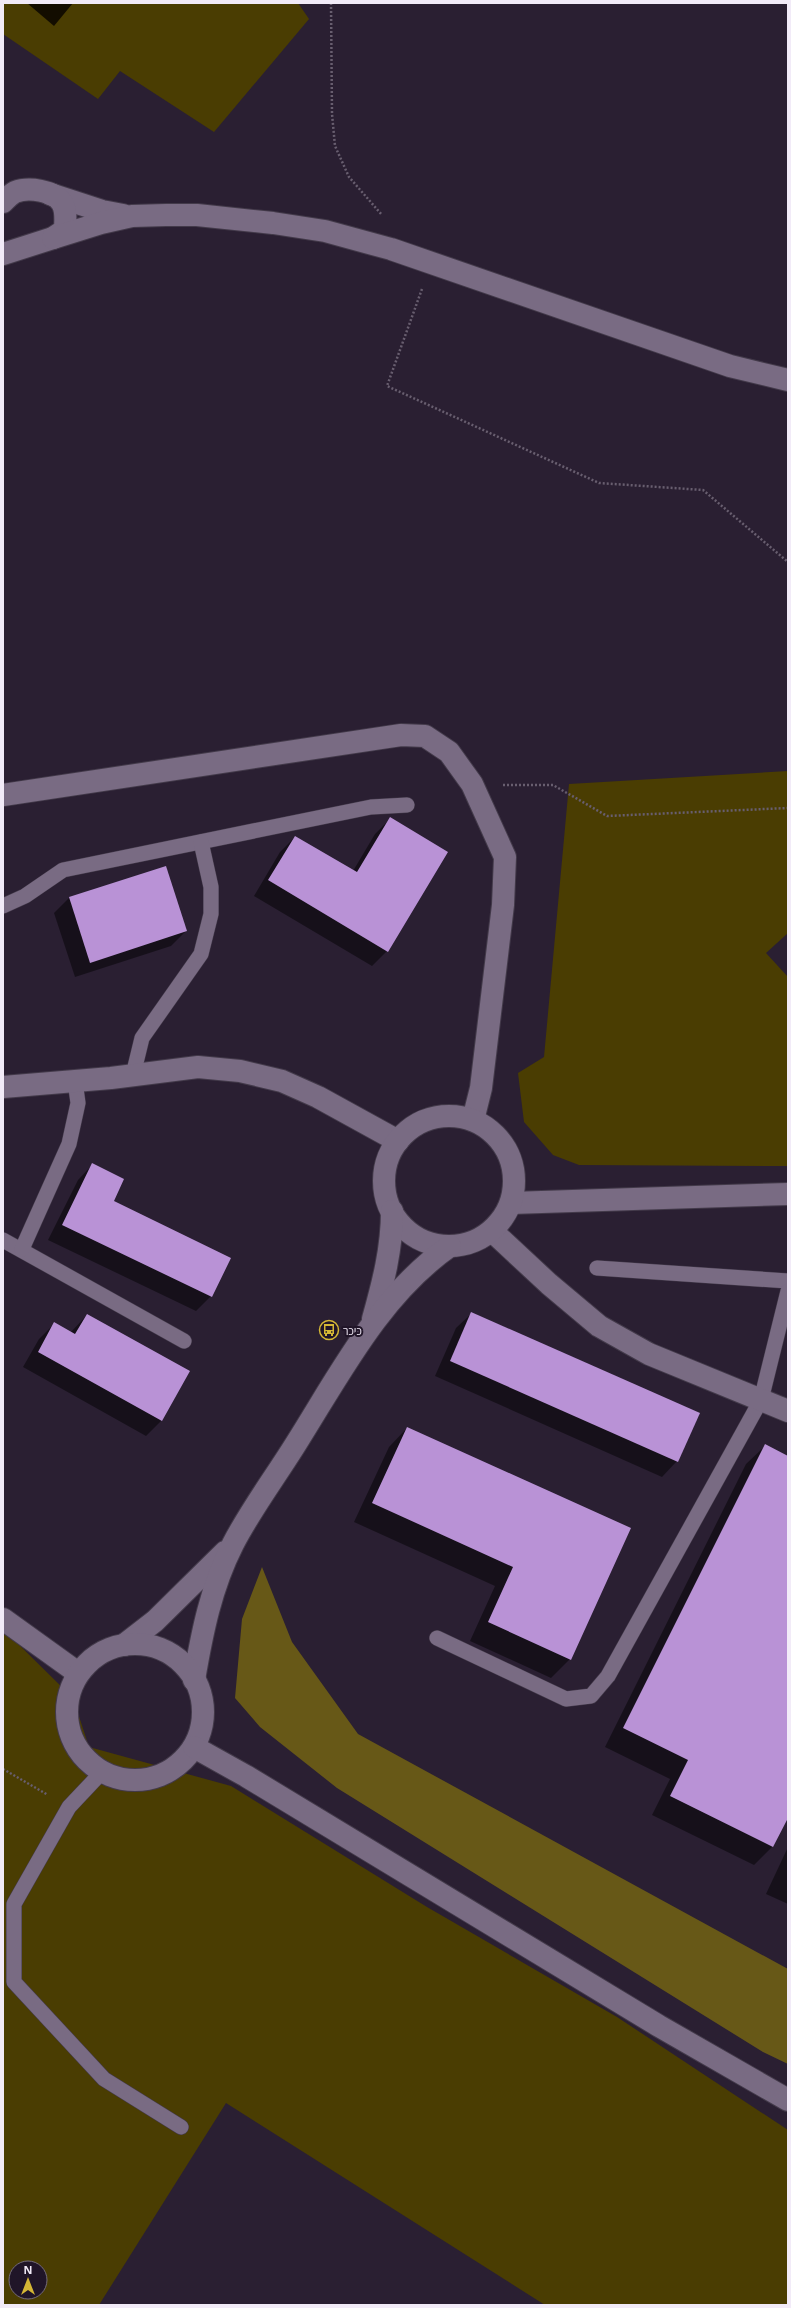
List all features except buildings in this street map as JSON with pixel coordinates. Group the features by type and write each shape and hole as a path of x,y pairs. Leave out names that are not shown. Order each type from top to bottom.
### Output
{"street":[{"path":"3,202 15,192 35,190 102,211 130,216 197,215 273,223 325,231 391,249 730,366 788,380"},
{"path":"50,194 62,202 66,215 64,230 53,238"},
{"path":"3,254 101,223 130,216"},
{"path":"3,795 400,735 425,736 449,752 472,784 505,857 503,905 482,1080 473,1120"},
{"path":"3,1087 75,1081 198,1067 247,1073 282,1082 318,1098 398,1141"},
{"path":"456,1116 473,1120 490,1130 504,1144 513,1163 515,1183 511,1203 503,1218 492,1231 472,1242 450,1246 427,1242 411,1234 398,1221 392,1211 384,1187 384,1170 389,1155 398,1141 410,1129 429,1119 456,1116"},
{"path":"511,1203 788,1194"},
{"path":"373,1322 388,1261 392,1234 392,1211"},
{"path":"492,1231 549,1284 599,1326 649,1354 788,1411"},
{"path":"194,1680 203,1627 211,1598 232,1544 373,1322 430,1260 450,1246"},
{"path":"124,1645 155,1621 232,1544"},
{"path":"3,1619 78,1673"},
{"path":"133,1644 155,1647 174,1656 189,1671 194,1680 203,1708 201,1728 194,1747 181,1763 163,1774 143,1780 122,1780 102,1772 84,1759 72,1739 66,1717 68,1694 78,1673 93,1658 112,1648 124,1645 133,1644"},
{"path":"194,1747 246,1776 666,2030 788,2100"}],"lane":[{"path":"3,906 25,896 63,870 371,807 407,805"},
{"path":"133,1075 142,1038 201,954 211,914 211,886 201,842"},
{"path":"22,1249 69,1144 78,1103 75,1081"},
{"path":"3,1240 22,1249 184,1341"},
{"path":"597,1268 788,1281"},
{"path":"437,1638 566,1699 591,1696 608,1676 761,1400 788,1291"},
{"path":"102,1772 69,1807 14,1904 14,1982 104,2079 181,2126"}],"path":[{"path":"331,3 332,114 335,146 349,177 384,218"},
{"path":"432,263 387,386 599,483 703,490 788,562"},
{"path":"472,784 552,785 607,816 788,808"},
{"path":"3,1769 69,1807"}],"shaded area":[{"path":"3,3 298,3 309,19 214,132 120,71 98,99 3,34"},
{"path":"27,3 73,3 54,26"},
{"path":"788,771 788,933 766,953 788,977 788,1166 579,1165 553,1155 524,1122 518,1073 544,1057 569,784"},
{"path":"262,1567 292,1642 358,1734 788,1969 788,2064 763,2052 337,1788 260,1727 235,1698 242,1619"},
{"path":"3,1629 73,1698 89,1747 231,1786 427,1907 617,2017 788,2130 788,2305 545,2305 226,2103 99,2305 3,2305"}],"place":[{"name":"כיכר","path":"329,1330"}]}
